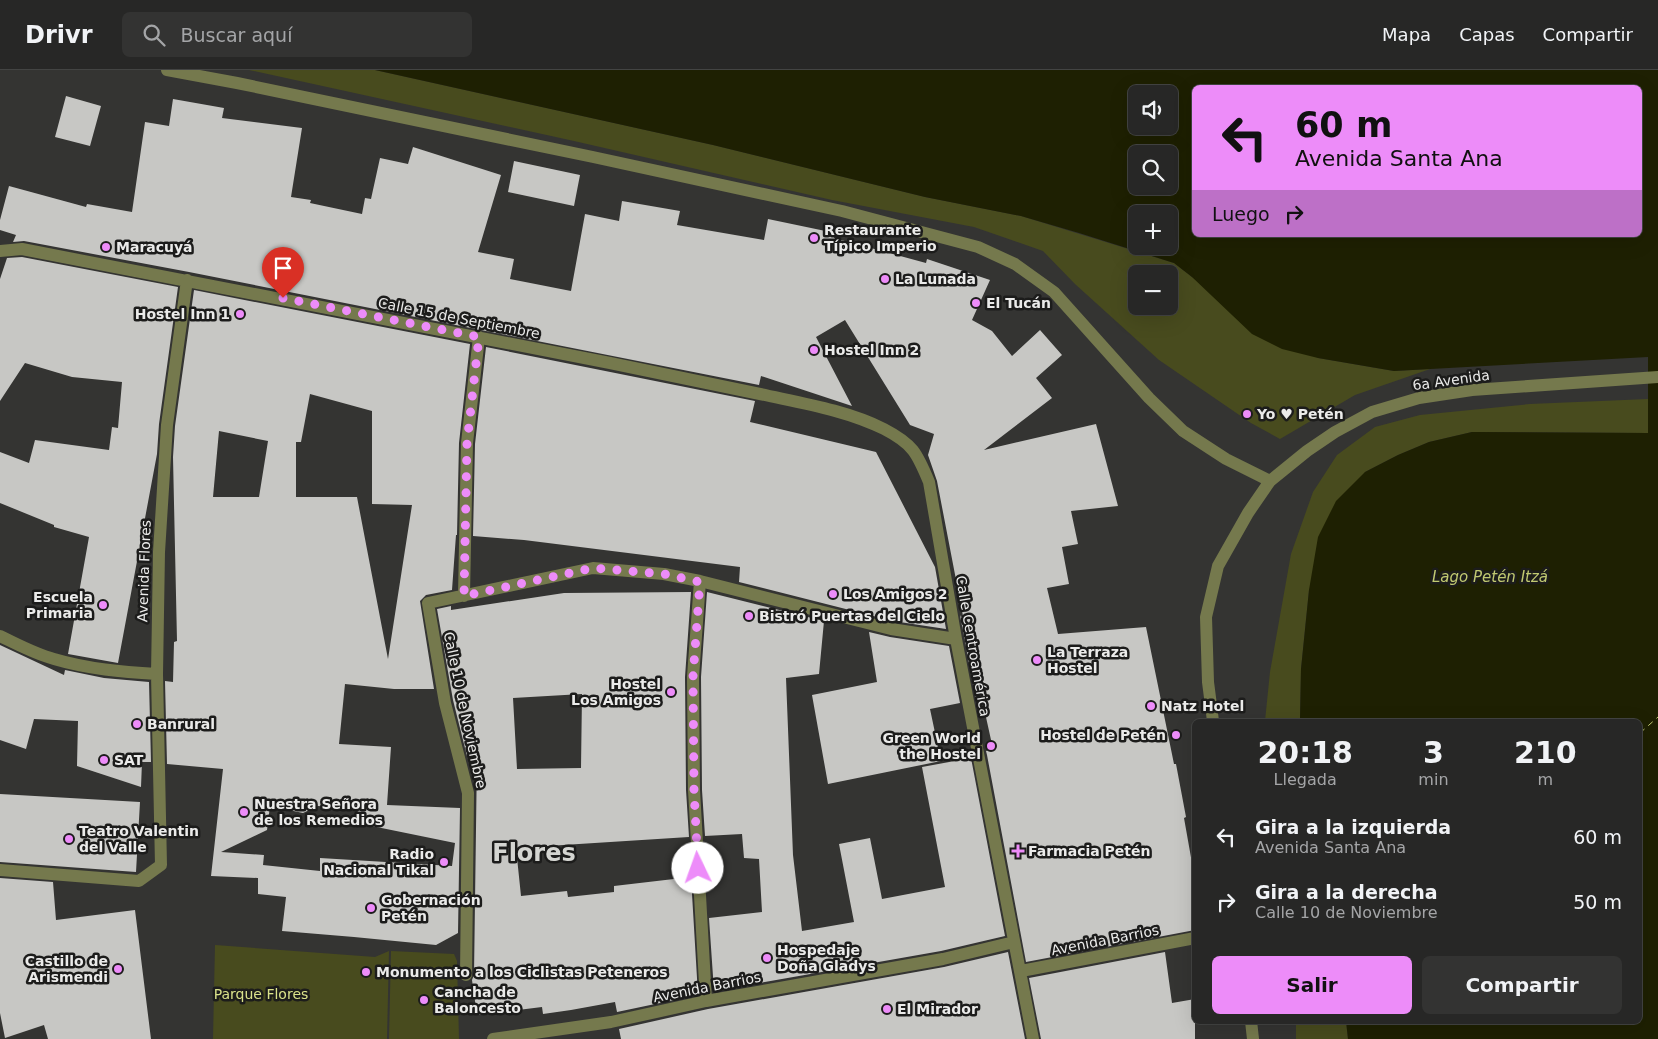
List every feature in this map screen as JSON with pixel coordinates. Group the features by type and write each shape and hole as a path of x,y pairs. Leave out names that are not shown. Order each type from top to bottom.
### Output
{"street":[{"path":"167,70 195,74 842,211 978,247 1015,264 1054,292 1149,398 1182,431 1226,459 1270,481"},
{"name":"Calle 15 de Septiembre","path":"0,251 22,249 187,280 797,402 856,417 882,428 905,441"},
{"name":"Avenida Flores","path":"0,870 139,881 161,865 157,674 159,552 167,426 187,280"},
{"path":"479,337 467,443 464,596 593,568 664,574 891,629 956,639"},
{"name":"6a Avenida","path":"1213,719 1208,682 1206,617 1218,566 1248,513 1270,481 1307,451 1335,432 1372,412 1418,398 1472,390 1656,377"},
{"name":"Calle Centroamérica","path":"905,441 919,458 929,482 956,639 1033,1039"},
{"path":"700,582 693,677 694,790 706,1001"},
{"name":"Calle 10 de Noviembre","path":"464,596 428,602 445,703 468,793 466,975"},
{"path":"0,636 52,659 114,671 157,674"},
{"name":"Avenida Barrios","path":"1020,971 1192,939"},
{"name":"Avenida Barrios","path":"492,1039 611,1022 706,1001 943,959 1014,942"},
{"path":"1251,1024 1253,1039"}],"green space":[{"path":"249,70 375,70 713,145 925,197 1021,216 1128,249 1128,255 1148,255 1177,265 1128,265 1128,315 1178,315 1178,266 1318,358 1394,371 1430,369 1355,395 1280,439 1251,423 1159,360 1075,284 1043,251 974,227 832,200"},
{"path":"1648,399 1648,433 1472,432 1429,442 1365,472 1309,590 1301,669 1300,719 1265,719 1270,672 1291,554 1313,492 1337,455 1375,427 1420,415 1530,404"},
{"name":"Parque Flores","path":"215,945 375,957 389,951 387,1039 213,1039"},
{"name":"Cancha de Baloncesto","path":"391,951 454,954 457,961 459,1039 389,1039"},
{"path":"1296,1024 1346,1024 1348,1039 1296,1039"}],"water":[{"name":"Lago Petén Itzá","path":"375,70 1658,70 1658,1039 1348,1039 1346,1024 1642,1024 1642,719 1300,719 1301,669 1309,590 1318,537 1336,501 1365,472 1398,455 1429,442 1472,432 1648,433 1648,357 1394,371 1318,358 1282,349 1252,334 1178,265 1149,255 1178,255 1178,205 1128,205 1128,248 1021,216 925,197 713,145"}],"building":[{"path":"66,96 101,106 90,146 55,137"},
{"path":"173,99 224,108 222,118 302,128 291,197 311,200 310,203 362,214 365,198 371,199 380,158 408,164 413,147 501,175 478,252 514,259 510,279 571,291 585,214 619,221 622,201 680,211 677,225 764,240 768,219 835,233 834,238 926,263 927,259 990,280 972,320 992,331 1012,356 1040,330 1062,355 1036,378 1052,398 984,450 1096,424 1118,506 1071,511 1078,544 1062,547 1069,584 1047,588 1058,634 1146,627 1186,817 1184,818 1192,863 1192,931 1026,962 986,751 993,749 982,699 976,700 960,615 961,617 963,616 937,481 928,455 934,434 910,425 845,320 816,337 852,406 761,376 759,385 189,272 24,241 13,242 16,235 0,230 0,220 9,186 86,207 87,204 132,212 145,122 169,126"},
{"path":"514,161 580,175 574,206 508,192"},
{"path":"22,257 178,287 159,424 157,454 118,663 68,654 89,537 54,527 54,525 0,503 0,452 29,463 35,440 109,450 112,427 118,428 122,382 72,377 25,363 0,401 0,279 7,258"},
{"path":"194,290 470,344 459,443 457,535 452,590 426,595 420,601 434,689 394,689 345,684 339,744 391,747 387,805 460,808 458,933 436,945 282,931 286,897 258,894 258,878 211,876 223,769 167,764 165,681 173,682 174,642 177,641 173,457 175,426","holes":["310,394 372,411 372,504 412,505 388,659 357,497 296,497 296,442 301,442","219,431 268,441 259,497 213,497","270,806 303,813 318,806 358,808 357,823 455,843 452,866 320,858 320,871 263,865 264,855 221,852 267,830"]},
{"path":"486,347 755,401 750,422 876,452 935,567 946,629 893,621 739,582 740,567 524,540 473,536 475,444"},
{"path":"691,592 685,677 686,790 689,837 516,848 521,896 567,891 568,897 614,892 614,886 691,877 698,995 617,1012 615,1002 543,1014 542,1007 477,1015 472,980 474,975 477,756 467,756 453,700 437,609 451,606 451,610 564,593","holes":["582,694 581,768 517,769 513,698"]},
{"path":"707,592 824,621 819,674 786,678 793,855 802,931 854,922 839,844 870,838 882,899 945,887 922,767 971,758 1005,936 941,951 714,991 709,918 762,912 759,859 744,858 742,834 705,836 702,790 701,677"},
{"path":"869,632 949,646 960,703 930,709 941,761 828,784 812,695 877,682"},
{"path":"0,645 64,675 65,670 104,678 149,682 151,762 142,762 141,787 77,766 78,721 34,719 26,749 0,740"},
{"name":"Teatro Valentin del Valle","path":"0,794 140,802 136,872 0,862"},
{"path":"0,878 53,882 56,920 135,910 151,1039 48,1039 44,1025 5,1038 0,1013"},
{"path":"1008,952 1025,1039 621,1039 619,1029 708,1009 944,967"},
{"path":"1165,952 1172,1003 1192,1000 1192,1024 1195,1024 1195,1039 1041,1039 1029,978"}],"ferry route":[{"path":"1642,731 1658,717"}],"place":[{"name":"Restaurante Típico Imperio","path":"814,238"},
{"name":"Maracuyá","path":"106,247"},
{"name":"La Lunada","path":"885,279"},
{"name":"El Tucán","path":"976,303"},
{"name":"Hostel Inn 1","path":"240,314"},
{"name":"Hostel Inn 2","path":"814,350"},
{"name":"Yo ♥ Petén","path":"1247,414"},
{"name":"Los Amigos 2","path":"833,594"},
{"name":"Escuela Primaria","path":"103,605"},
{"name":"Bistró Puertas del Cielo","path":"749,616"},
{"name":"La Terraza Hostel","path":"1037,660"},
{"name":"Hostel Los Amigos","path":"671,692"},
{"name":"Natz Hotel","path":"1151,706"},
{"name":"Banrural","path":"137,724"},
{"name":"Hostel de Petén","path":"1176,735"},
{"name":"Green World the Hostel","path":"991,746"},
{"name":"SAT","path":"104,760"},
{"name":"Nuestra Señora de los Remedios","path":"244,812"},
{"name":"Teatro Valentin del Valle","path":"69,839"},
{"name":"Farmacia Petén","path":"1018,851"},
{"name":"Radio Nacional Tikal","path":"444,862"},
{"name":"Gobernación Petén","path":"371,908"},
{"name":"Hospedaje Doña Gladys","path":"767,958"},
{"name":"Castillo de Arismendi","path":"118,969"},
{"name":"Monumento a los Ciclistas Peteneros","path":"366,972"},
{"name":"Cancha de Baloncesto","path":"424,1000"},
{"name":"El Mirador","path":"887,1009"}],"district":[{"name":"Flores","path":"534,853"}],"route":[{"path":"283,298 479,337 467,443 464,596 593,568 664,574 700,582 693,677 694,790 698,868"}]}
